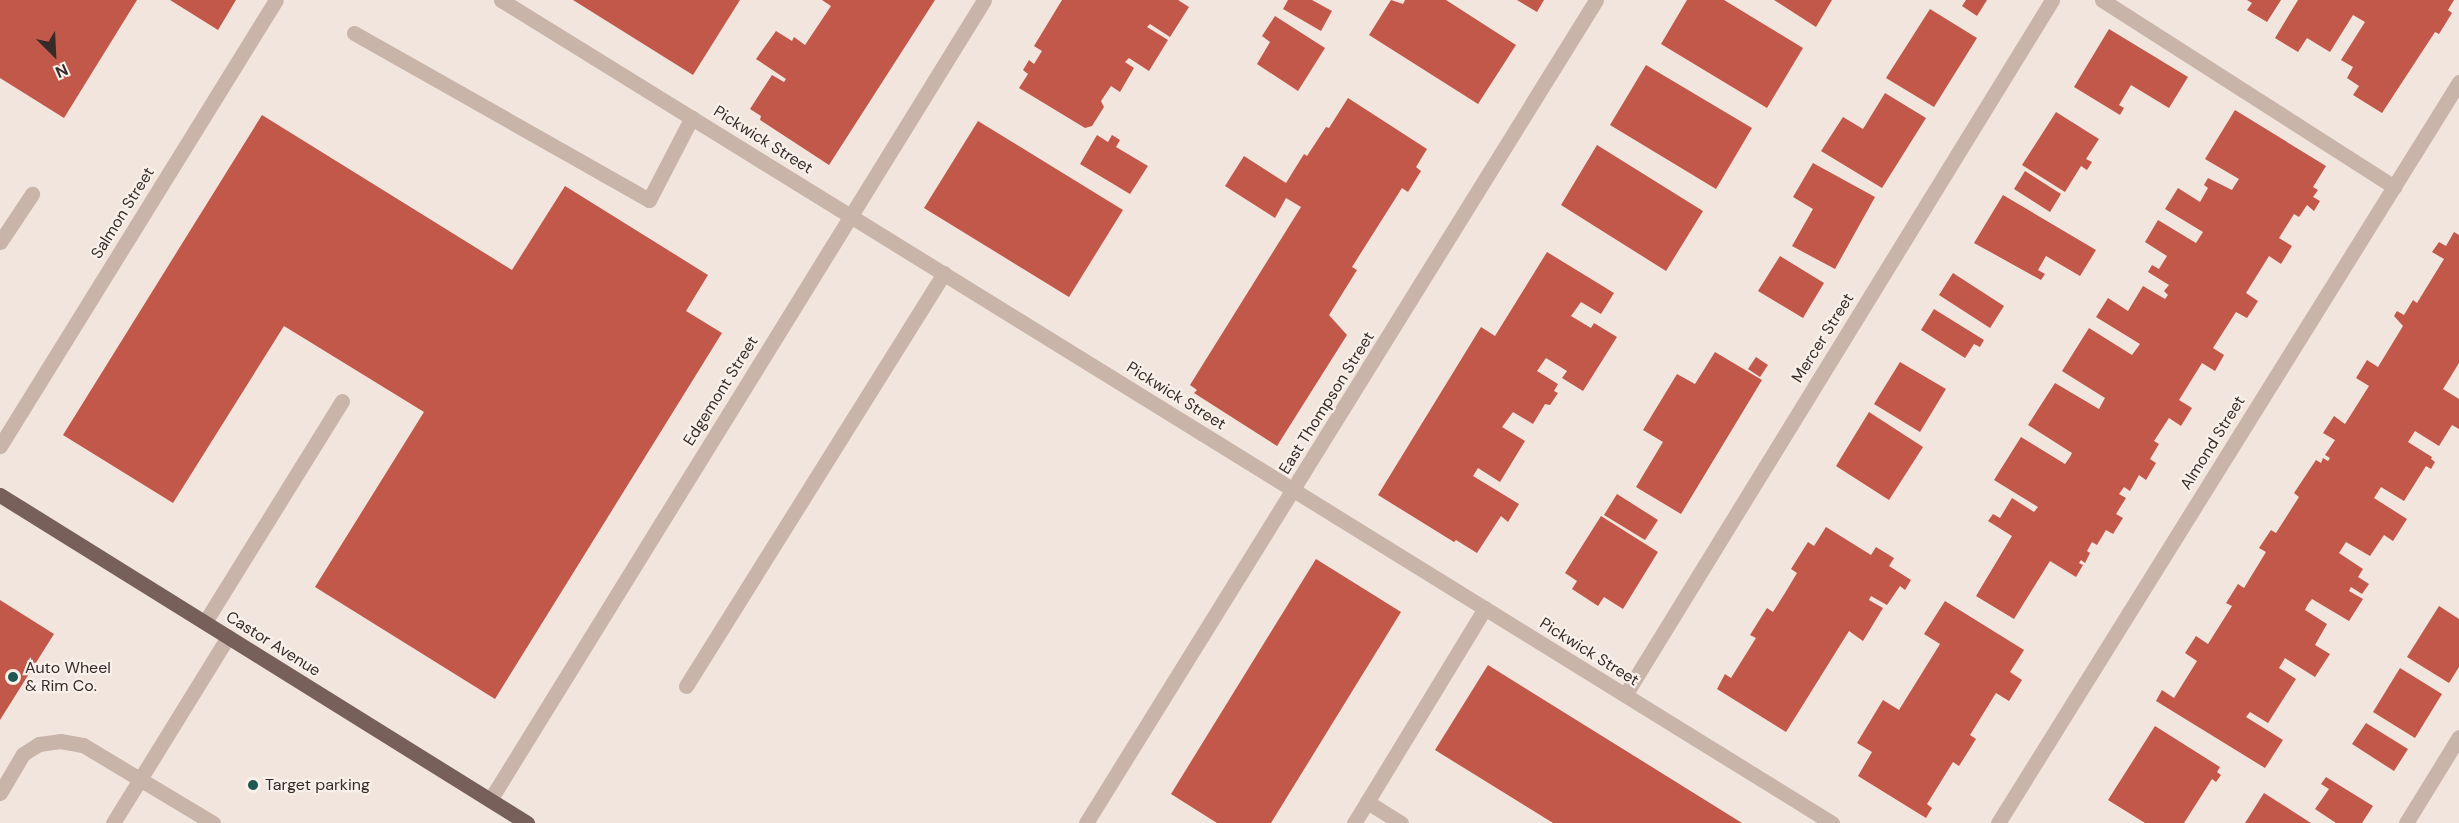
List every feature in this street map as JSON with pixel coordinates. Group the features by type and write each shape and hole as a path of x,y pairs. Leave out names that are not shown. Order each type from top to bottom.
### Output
{"main road":[{"name":"Castor Avenue","path":"0,495 526,823"}],"street":[{"name":"Salmon Street","path":"0,446 276,0"},
{"name":"Pickwick Street","path":"501,0 1832,823"},
{"name":"Edgemont Street","path":"490,800 984,0"},
{"name":"East Thompson Street","path":"1086,823 1596,0"},
{"name":"Mercer Street","path":"1625,695 2052,0"},
{"path":"2102,0 2394,187"},
{"path":"354,33 649,200 692,117"},
{"name":"Almond Street","path":"1998,823 2459,82"},
{"path":"0,242 32,194"},
{"path":"686,686 944,273"},
{"path":"205,622 342,401"},
{"path":"1354,823 1485,608"},
{"path":"113,823 228,637"},
{"path":"2406,823 2459,737"},
{"path":"0,793 23,754 39,744 60,741 83,745 213,823"},
{"path":"1367,802 1401,823"}],"building":[{"path":"0,0 137,0 64,118 0,78"},
{"path":"170,0 236,0 218,30"},
{"path":"573,0 740,0 693,75"},
{"path":"822,0 935,0 829,165 760,120 761,116 750,109 772,75 784,82 786,79 756,59 776,31 792,41 794,37 805,45 831,6"},
{"path":"1062,0 1178,0 1189,7 1170,37 1150,24 1147,27 1168,40 1149,71 1129,58 1125,62 1134,68 1120,92 1111,86 1101,101 1104,107 1092,126 1085,128 1019,88 1028,74 1023,70 1029,60 1034,64 1042,51 1034,46"},
{"path":"1288,0 1312,0 1332,11 1321,31 1283,9"},
{"path":"1391,0 1403,4 1405,0 1446,0 1516,45 1478,104 1369,35"},
{"path":"1517,0 1544,0 1537,12"},
{"path":"1687,0 1724,0 1803,48 1767,108 1661,44"},
{"path":"1774,0 1832,0 1816,27"},
{"path":"1966,0 1987,0 1977,16 1962,6"},
{"path":"2247,0 2281,0 2267,22 2247,10 2252,3"},
{"path":"2298,0 2454,0 2448,10 2452,13 2439,34 2435,32 2382,113 2353,95 2359,86 2347,78 2353,67 2341,60 2365,22 2353,15 2330,52 2307,38 2298,52 2275,38"},
{"path":"1930,9 1977,38 1934,107 1886,78"},
{"path":"1275,16 1325,48 1298,91 1257,64 1270,42 1262,36"},
{"path":"2109,29 2188,77 2169,108 2131,85 2119,105 2124,108 2120,115 2074,87"},
{"path":"1646,65 1752,128 1716,189 1610,125"},
{"path":"1885,93 1926,118 1882,188 1821,151 1843,117 1863,129"},
{"path":"1348,98 1427,149 1416,167 1421,171 1408,192 1402,188 1352,267 1357,270 1329,315 1347,335 1277,446 1194,393 1197,390 1190,385 1301,207 1286,198 1275,218 1225,186 1244,156 1286,183 1304,154 1307,156 1326,127 1329,128"},
{"path":"2235,110 2326,166 2313,187 2318,190 2313,197 2320,201 2314,211 2307,205 2299,217 2294,214 2279,238 2292,246 2281,264 2269,256 2246,293 2258,301 2247,318 2236,312 2213,348 2224,355 2215,371 2202,363 2179,400 2192,408 2181,426 2169,418 2154,441 2159,444 2150,459 2156,463 2146,480 2139,475 2130,491 2124,487 2119,494 2126,498 2116,514 2123,518 2113,534 2106,530 2097,545 2092,542 2087,551 2090,553 2085,563 2081,560 2079,563 2083,565 2076,577 2050,561 2014,619 1976,596 2012,536 1988,521 1993,514 2000,518 2012,498 2034,512 2038,507 1994,480 2021,437 2065,464 2070,457 2072,453 2028,425 2055,383 2099,409 2105,398 2062,371 2089,328 2132,355 2140,344 2096,317 2108,298 2128,311 2143,286 2165,299 2168,295 2164,291 2169,285 2148,272 2152,265 2159,269 2167,256 2145,242 2158,220 2196,243 2203,232 2165,209 2178,188 2200,202 2208,188 2204,185 2208,178 2232,190 2239,179 2205,159"},
{"path":"2056,112 2099,139 2086,159 2092,162 2087,170 2081,166 2065,192 2022,165"},
{"path":"262,115 512,270 565,186 708,275 686,311 722,333 495,699 315,587 424,412 284,326 173,503 63,435"},
{"path":"978,121 1123,210 1069,297 924,208"},
{"path":"1097,135 1108,142 1112,135 1120,140 1116,147 1148,166 1130,194 1080,164"},
{"path":"1597,145 1703,211 1666,271 1561,205"},
{"path":"1813,163 1875,197 1835,269 1792,246 1813,209 1793,197"},
{"path":"2025,171 2061,194 2050,212 2014,189"},
{"path":"2003,195 2096,250 2080,276 2046,256 2038,270 2045,274 2041,280 1974,243"},
{"path":"2454,232 2459,235 2459,363 2443,389 2459,399 2459,429 2452,425 2439,446 2415,431 2408,442 2432,457 2431,459 2435,462 2431,469 2426,466 2404,501 2381,487 2374,498 2407,519 2393,541 2384,535 2370,556 2346,542 2339,553 2363,569 2358,577 2369,584 2362,594 2351,587 2349,591 2363,599 2349,621 2312,599 2308,604 2305,610 2327,624 2315,645 2330,654 2315,677 2285,658 2279,668 2296,679 2268,723 2250,712 2246,717 2283,740 2265,768 2156,701 2162,690 2174,698 2197,661 2185,653 2196,636 2208,644 2232,606 2226,603 2238,584 2244,588 2266,552 2259,548 2271,530 2276,533 2299,497 2294,493 2316,460 2321,463 2323,458 2328,461 2330,458 2325,455 2335,440 2323,433 2334,416 2345,424 2369,386 2356,378 2367,360 2378,367 2403,326 2394,316 2397,311 2404,315 2413,300 2417,303 2444,259 2432,252 2439,242 2446,246"},
{"path":"1547,252 1614,293 1601,314 1581,302 1571,316 1591,328 1594,323 1617,337 1583,391 1562,378 1567,371 1546,358 1537,371 1558,384 1554,391 1558,393 1550,405 1545,404 1533,424 1513,412 1502,427 1525,441 1500,482 1478,468 1473,476 1519,504 1508,522 1501,516 1477,553 1456,540 1454,542 1378,495 1481,327 1495,336"},
{"path":"1780,256 1824,283 1803,318 1758,291"},
{"path":"1953,273 2004,306 1990,328 1939,295"},
{"path":"1934,309 1984,340 1980,347 1974,344 1965,358 1921,330"},
{"path":"1715,352 1762,380 1681,514 1636,487 1663,442 1643,430 1677,374 1695,384"},
{"path":"1756,357 1768,365 1760,377 1748,369"},
{"path":"1900,362 1946,389 1920,432 1874,404"},
{"path":"1869,412 1923,447 1889,500 1836,466"},
{"path":"1617,494 1658,520 1645,540 1604,515"},
{"path":"1601,516 1658,552 1623,609 1604,597 1598,606 1572,589 1577,581 1565,573"},
{"path":"1826,527 1871,555 1876,547 1894,558 1889,566 1911,580 1905,590 1900,586 1887,605 1871,596 1869,600 1883,608 1863,641 1849,631 1786,732 1717,689 1725,674 1731,678 1756,638 1750,635 1767,608 1773,612 1785,593 1797,573 1791,569 1808,542 1814,546"},
{"path":"1316,559 1401,612 1271,823 1217,823 1171,794"},
{"name":"Auto Wheel & Rim Co.","path":"0,600 54,634 0,720"},
{"path":"1945,601 2024,650 2010,672 2022,680 2009,701 1996,693 1970,735 1976,739 1959,766 1953,762 1927,804 1932,808 1926,818 1858,776 1872,752 1857,743 1883,700 1899,710 1940,644 1924,634"},
{"path":"2439,606 2459,619 2459,667 2449,683 2407,657"},
{"path":"1488,665 1742,823 1553,823 1435,750"},
{"path":"2400,668 2442,694 2415,738 2373,712"},
{"path":"2366,723 2408,749 2394,771 2352,744"},
{"path":"2155,726 2220,767 2217,772 2221,775 2216,782 2212,779 2184,823 2145,823 2108,800"},
{"path":"2326,777 2373,806 2362,823 2336,823 2315,809 2329,789 2321,784"},
{"path":"2264,793 2311,823 2245,823"}],"place":[{"name":"Auto Wheel & Rim Co.","path":"13,677"},
{"name":"Target parking","path":"253,785"}]}
